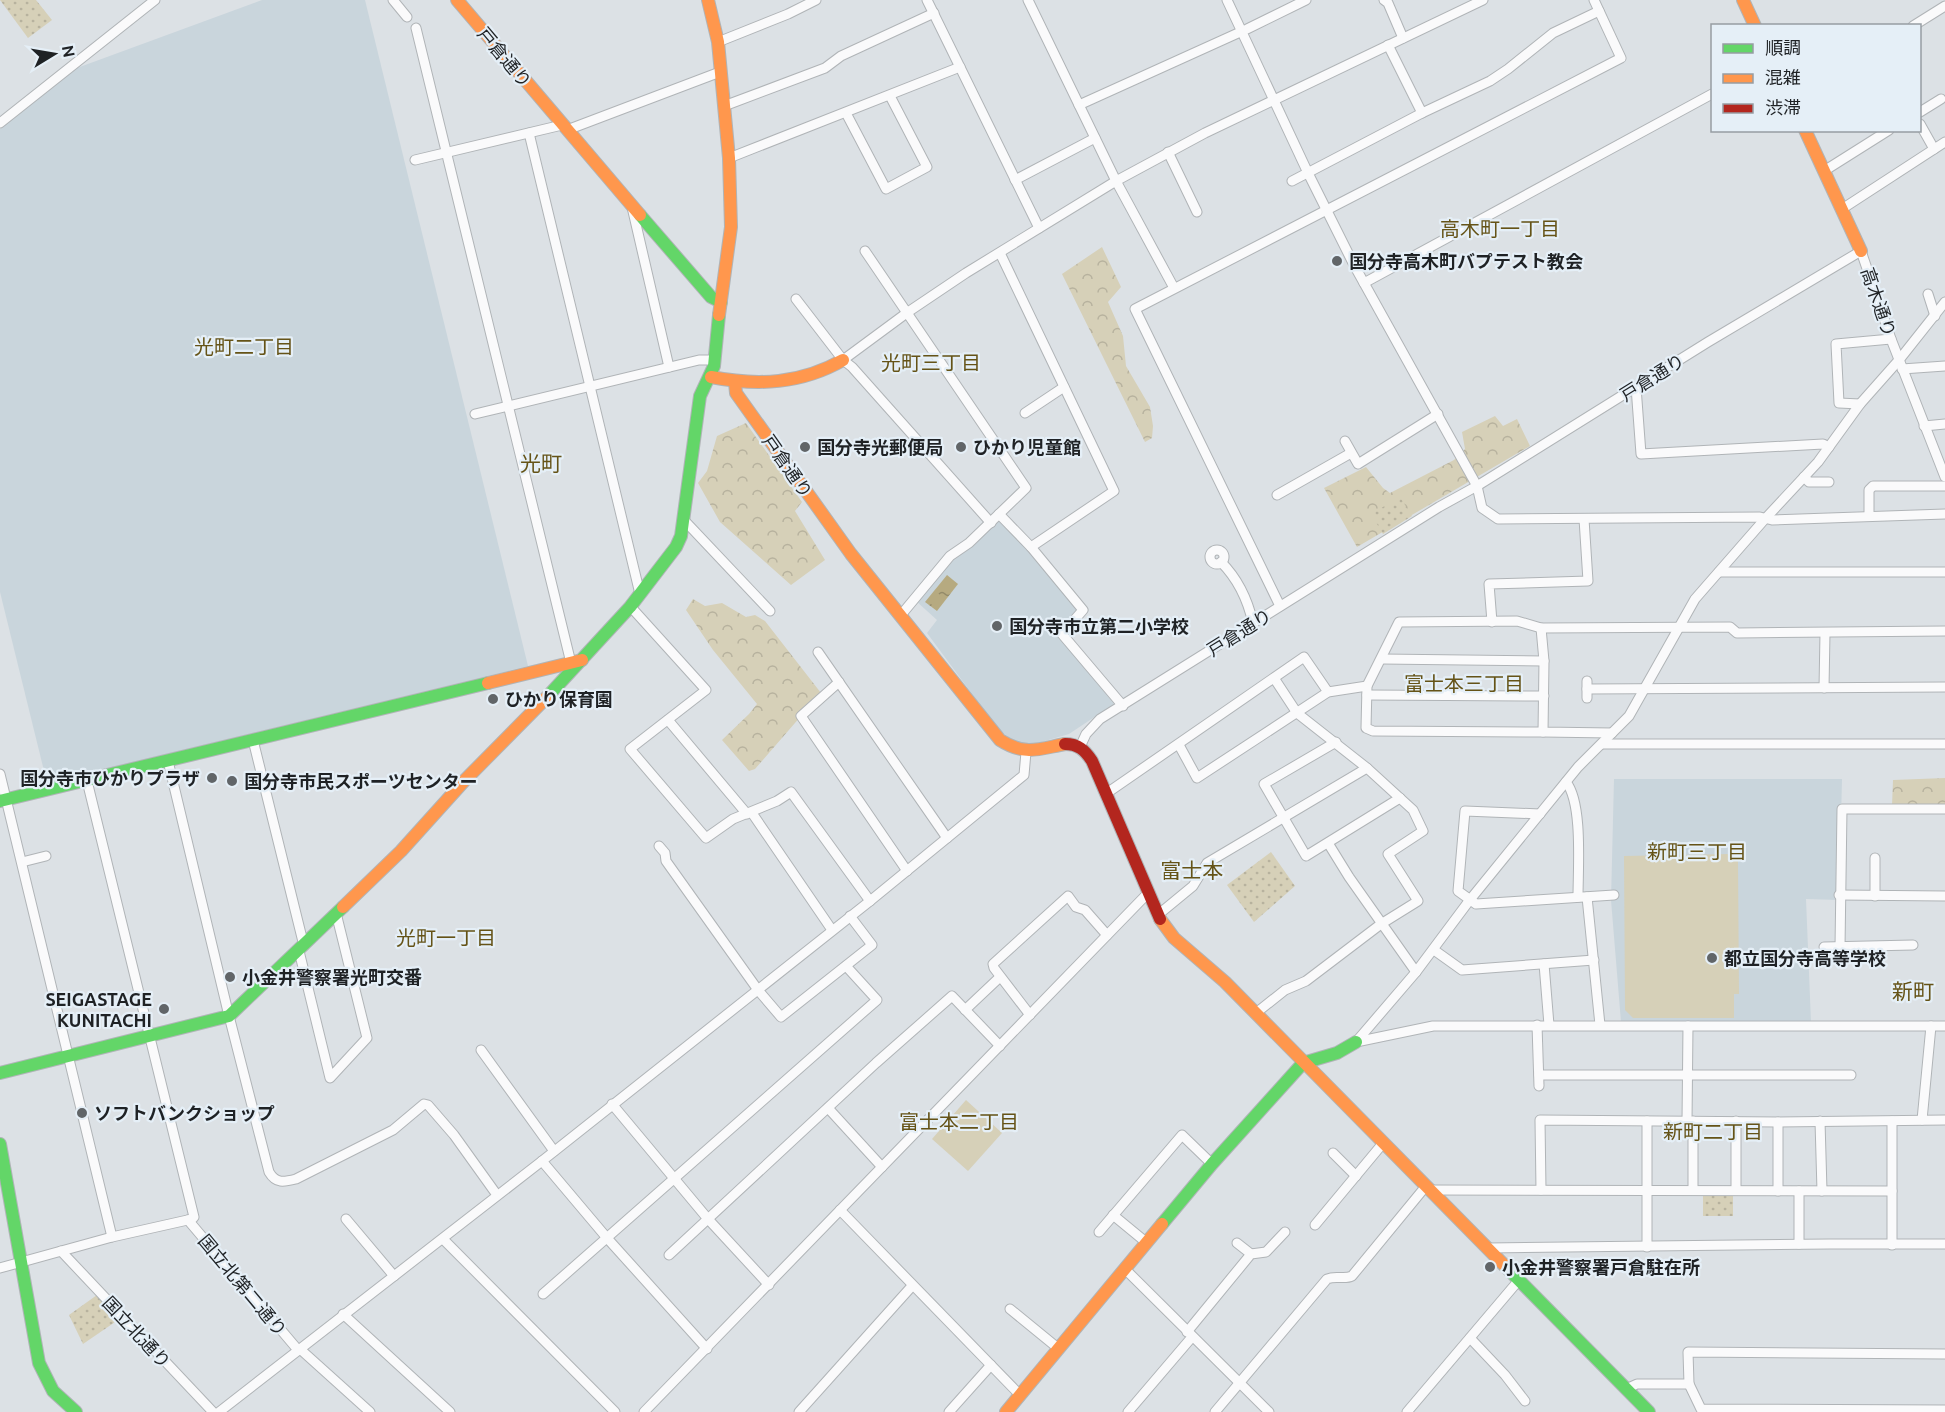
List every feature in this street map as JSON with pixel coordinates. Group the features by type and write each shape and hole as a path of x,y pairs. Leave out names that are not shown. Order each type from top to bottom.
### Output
{"street":[{"path":"0,123 155,0"},
{"path":"393,0 407,17"},
{"name":"戸倉通り","path":"457,0 712,298 721,302"},
{"path":"718,42 788,14 815,0"},
{"path":"927,0 1039,228"},
{"path":"1028,0 1116,181 1174,288"},
{"path":"1227,0 1326,210 1364,283 1478,486 1482,508 1498,519 1760,517 1764,520 1945,514"},
{"path":"1079,105 1306,0"},
{"path":"1384,0 1388,3 1404,38"},
{"path":"711,376 735,382 772,384 829,369 908,312 1116,181 1205,133 1483,0"},
{"path":"1280,606 1135,309 1621,58 1594,0"},
{"path":"1743,0 1754,24"},
{"path":"0,1073 230,1016 401,851 465,780 514,732 576,661 630,606 676,547 681,536 700,396 711,376 714,360 731,226 729,158 718,42 711,1"},
{"path":"1916,24 1945,6"},
{"path":"1292,181 1422,113 1490,81 1553,33 1599,11"},
{"path":"724,106 825,68 841,56 934,13"},
{"path":"416,28 508,406 576,661"},
{"path":"1388,45 1422,113"},
{"path":"729,158 960,67"},
{"path":"415,160 529,133 565,127 720,72"},
{"path":"1364,283 1711,95"},
{"path":"846,113 885,189 927,167 890,96"},
{"path":"1921,111 1941,99"},
{"path":"1921,126 1934,149"},
{"name":"高木通り","path":"1806,132 1861,251 1891,339 1944,473"},
{"path":"1824,171 1886,132"},
{"path":"529,133 640,594"},
{"path":"1015,180 1095,138"},
{"path":"1842,209 1945,142"},
{"path":"1168,152 1194,198 1197,212"},
{"path":"631,204 669,366"},
{"path":"865,250 1026,488 969,543 950,556 902,615"},
{"name":"戸倉通り","path":"1080,747 1093,726 1280,606 1861,251"},
{"path":"1000,252 1114,491 1031,547"},
{"path":"1928,294 1940,315"},
{"path":"796,299 843,360 852,367 990,523"},
{"path":"1356,1042 1434,950 1469,901 1566,782 1629,716 1695,599 1804,477 1860,404 1901,364 1940,315 1945,302"},
{"path":"1860,404 1839,403 1836,344 1891,339"},
{"path":"475,414 669,366 699,360 714,360"},
{"path":"1901,364 1945,366"},
{"name":"戸倉通り","path":"735,382 736,393 851,554 1000,740 1010,748 1026,752"},
{"path":"1025,412 1064,387"},
{"path":"1636,387 1641,454 1823,444 1829,447"},
{"path":"1345,441 1358,464 1438,414"},
{"path":"1924,426 1945,424"},
{"path":"1277,495 1351,453"},
{"path":"1804,477 1809,482 1829,482"},
{"path":"1869,516 1869,490 1873,486 1945,486"},
{"path":"999,514 1031,547 1083,610 1062,634 1123,706"},
{"path":"683,519 770,611"},
{"path":"1492,622 1489,584 1588,581 1584,519"},
{"path":"1221,562 1236,580 1254,623"},
{"path":"1719,572 1945,572"},
{"path":"630,606 706,690 630,749 706,838 733,819 777,801 791,792 870,901"},
{"path":"1612,733 1373,731 1365,728 1367,691 1399,622 1517,621 1541,628 1730,627 1737,633 1945,631"},
{"path":"1541,628 1544,661 1543,732"},
{"path":"1824,688 1825,633"},
{"path":"818,652 947,838"},
{"path":"1107,793 1304,657 1329,692"},
{"path":"1382,659 1544,661"},
{"path":"3,800 576,661"},
{"path":"1256,1013 1285,990 1306,981 1381,924 1418,901 1388,854 1423,831 1413,810 1367,768 1297,712 1274,678"},
{"path":"839,681 801,716 907,871"},
{"path":"1587,689 1945,687"},
{"path":"1179,744 1197,778 1329,692 1544,696"},
{"path":"668,720 750,813 832,930"},
{"path":"253,740 330,1078 367,1038 336,913"},
{"path":"1336,742 1264,784 1306,856 1400,798"},
{"path":"1602,744 1945,744"},
{"path":"225,1410 343,1314 443,1239 870,901 1024,775 1026,752 1063,745 1080,747 1092,761 1149,892 1171,935 1215,972 1649,1412"},
{"path":"168,760 269,1172 273,1179 281,1183 296,1179 393,1130 424,1104 428,1105 454,1135 497,1195"},
{"path":"1159,914 1193,886 1207,863 1367,768"},
{"path":"0,774 3,800 22,862 112,1237"},
{"path":"0,1268 194,1217 87,781"},
{"path":"1566,782 1571,789 1576,808 1583,897 1594,960 1600,1025"},
{"path":"1840,947 1842,809 1945,809"},
{"path":"1540,814 1465,811 1458,891 1476,904 1614,895"},
{"path":"1328,843 1381,924 1416,972"},
{"path":"659,846 665,853 666,861 758,990 781,1017 872,945 850,916"},
{"path":"22,862 46,856"},
{"path":"1875,858 1875,896"},
{"path":"644,1412 1149,892"},
{"path":"1839,895 1945,896"},
{"path":"1030,1015 993,964 1068,896 1076,907 1085,910 1107,935"},
{"path":"1824,947 1913,945"},
{"path":"1434,950 1462,970 1594,960"},
{"path":"1544,964 1549,1025"},
{"path":"543,1294 877,1000 846,966"},
{"path":"965,1010 1000,976"},
{"path":"669,1255 828,1107 952,996 1000,1046"},
{"path":"1537,1025 1539,1086"},
{"path":"1006,1412 1212,1164 1303,1063 1337,1053 1356,1042 1433,1026 1945,1026"},
{"path":"1688,1026 1687,1074 1693,1190"},
{"path":"1922,1120 1930,1026"},
{"path":"481,1050 554,1151"},
{"path":"1539,1075 1851,1075"},
{"path":"612,1104 708,1219 769,1285"},
{"path":"828,1107 882,1167"},
{"path":"1541,1190 1540,1120 1778,1122 1945,1120"},
{"path":"1892,1120 1892,1245"},
{"path":"1647,1121 1647,1247"},
{"path":"1736,1121 1736,1190"},
{"path":"1820,1121 1822,1191"},
{"path":"1778,1122 1778,1191"},
{"path":"1099,1232 1182,1135 1212,1164"},
{"path":"1315,1225 1384,1142"},
{"path":"0,1144 42,1371 54,1394 76,1412"},
{"path":"1333,1153 1356,1176"},
{"path":"542,1161 607,1238 707,1348"},
{"path":"1215,1412 1327,1279 1334,1276 1347,1278 1352,1276 1429,1188 1892,1191"},
{"path":"1799,1191 1799,1244"},
{"path":"840,1210 1020,1395"},
{"path":"1113,1215 1147,1243"},
{"path":"346,1219 394,1276"},
{"name":"国立北第二通り","path":"188,1220 299,1350 370,1412"},
{"path":"1128,1412 1251,1254 1266,1252 1285,1232"},
{"path":"443,1239 615,1412"},
{"path":"1237,1243 1251,1254"},
{"path":"1488,1248 1945,1244"},
{"name":"国立北通り","path":"61,1251 213,1412"},
{"path":"1125,1269 1269,1412"},
{"path":"1407,1412 1519,1280"},
{"path":"799,1412 912,1286"},
{"path":"1010,1309 1059,1349"},
{"path":"343,1314 450,1412"},
{"path":"1470,1338 1505,1375 1525,1401"},
{"path":"1945,1354 1688,1352 1689,1384 1701,1410 1945,1410"},
{"path":"950,1412 991,1365"},
{"path":"1626,1389 1637,1384 1689,1384"}],"shaded area":[{"path":"262,0 365,0 528,666 47,783 0,592 0,129 77,68"},
{"name":"国分寺市立第二小学校","path":"1001,520 1079,609 1057,634 1114,704 1069,734 1038,743 1015,742 998,729 927,633 937,620 916,601 953,559"},
{"name":"都立国分寺高等学校","path":"1614,779 1842,779 1839,900 1806,899 1811,1022 1621,1022 1611,900"}],"green space":[{"path":"0,0 36,0 52,20 28,38"},
{"path":"1102,247 1121,287 1108,302 1123,336 1126,366 1150,407 1152,438 1145,442 1062,274"},
{"path":"1495,416 1503,426 1517,419 1530,446 1357,547 1324,488 1366,467 1390,493 1454,460 1465,449 1462,432"},
{"path":"746,423 802,502 795,511 825,560 791,585 720,522 698,483 707,471 717,436"},
{"path":"1400,497 1412,516 1383,534 1371,514"},
{"path":"693,599 705,606 722,603 746,617 755,615 765,621 821,693 755,769 749,771 722,740 757,704 713,650 686,610"},
{"path":"1945,778 1945,804 1892,806 1893,780"},
{"path":"1271,852 1295,886 1254,922 1227,885"},
{"path":"1731,854 1738,861 1739,994 1734,994 1734,1018 1633,1018 1625,1010 1624,856"},
{"path":"966,1100 1002,1133 968,1171 932,1139"},
{"path":"1703,1192 1733,1192 1733,1216 1703,1216"},
{"path":"97,1295 118,1320 83,1344 69,1315"}],"water":[{"path":"947,575 958,584 937,611 925,602"}],"traffic: fast":[{"path":"640,215 711,297 721,302"},
{"path":"548,696 630,607 676,547 681,536 700,396 714,366 719,315"},
{"path":"0,801 488,683"},
{"path":"0,1073 229,1016 343,907"},
{"path":"1162,1224 1212,1164 1303,1063 1337,1053 1356,1042"},
{"path":"0,1144 39,1363 53,1391 76,1412"},
{"path":"1504,1265 1649,1412"}],"traffic: slow":[{"path":"457,0 640,215"},
{"path":"708,0 718,42 729,158 731,227 719,315"},
{"path":"1743,0 1754,24"},
{"path":"1806,132 1861,251"},
{"path":"711,377 746,382 779,381 811,374 843,360"},
{"path":"735,382 736,393 851,554 1000,740 1024,750 1065,744"},
{"path":"488,683 582,660"},
{"path":"343,907 401,851 465,780 548,696"},
{"path":"1160,919 1174,938 1225,982 1504,1265"},
{"path":"1006,1412 1162,1224"}],"traffic: jam":[{"path":"1065,744 1081,748 1092,761 1160,919"}],"place":[{"name":"国分寺高木町バプテスト教会","path":"1337,261"},
{"name":"国分寺光郵便局","path":"805,447"},
{"name":"ひかり児童館","path":"961,447"},
{"name":"国分寺市立第二小学校","path":"997,626"},
{"name":"ひかり保育園","path":"493,699"},
{"name":"国分寺市ひかりプラザ","path":"212,778"},
{"name":"国分寺市民スポーツセンター","path":"232,781"},
{"name":"都立国分寺高等学校","path":"1712,958"},
{"name":"小金井警察署光町交番","path":"230,977"},
{"name":"SEIGASTAGE KUNITACHI","path":"164,1009"},
{"name":"ソフトバンクショップ","path":"82,1113"},
{"name":"小金井警察署戸倉駐在所","path":"1490,1267"}],"district":[{"name":"高木町一丁目","path":"1500,228"},
{"name":"光町二丁目","path":"244,346"},
{"name":"光町三丁目","path":"931,362"},
{"name":"光町","path":"541,463"},
{"name":"富士本三丁目","path":"1464,683"},
{"name":"新町三丁目","path":"1697,851"},
{"name":"富士本","path":"1192,870"},
{"name":"光町一丁目","path":"446,937"},
{"name":"新町","path":"1913,991"},
{"name":"富士本二丁目","path":"959,1121"},
{"name":"新町二丁目","path":"1713,1131"}]}
